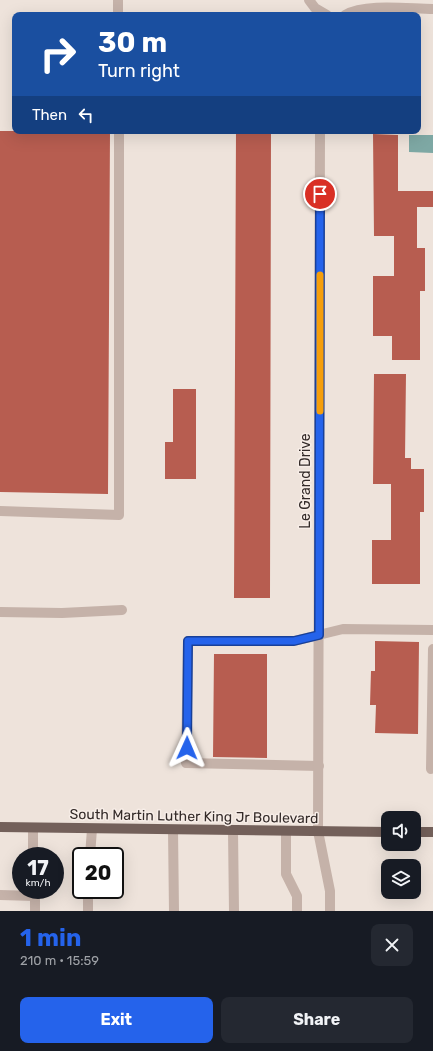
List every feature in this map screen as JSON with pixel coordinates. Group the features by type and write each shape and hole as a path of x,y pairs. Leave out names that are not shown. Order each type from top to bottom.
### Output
{"main road":[{"name":"South Martin Luther King Jr Boulevard","path":"0,828 381,832"},
{"path":"421,832 433,832"}],"street":[{"path":"118,0 118,12"},
{"path":"310,0 315,8 322,12"},
{"path":"350,12 372,8 433,9"},
{"path":"0,511 119,515 119,134"},
{"name":"Le Grand Drive","path":"320,134 318,831 330,891 330,911"},
{"path":"0,612 62,613 122,610"},
{"path":"319,766 186,763 188,641 294,641 343,629 433,630"},
{"path":"431,769 433,648"},
{"path":"33,828 33,847"},
{"path":"91,847 92,829"},
{"path":"173,830 174,911"},
{"path":"233,831 234,911"},
{"path":"286,831 286,874 297,896 297,911"},
{"path":"0,895 12,894"},
{"path":"35,899 35,911"},
{"path":"88,899 88,911"}],"water":[{"path":"409,135 433,135 433,153 409,152"}],"building":[{"path":"0,131 12,131 12,134 110,134 108,494 0,492"},
{"path":"236,134 271,134 270,598 234,598"},
{"path":"373,134 398,135 398,191 433,191 433,207 417,207 417,248 425,248 425,291 420,291 420,360 392,360 392,336 373,336 373,276 394,276 394,236 374,236"},
{"path":"374,374 406,374 405,458 411,458 411,469 424,469 424,512 420,512 420,584 372,584 372,540 391,540 391,484 373,484"},
{"path":"173,389 196,389 196,479 165,479 165,442 173,442"},
{"path":"375,641 419,642 418,734 375,733 376,705 370,705 371,671 375,671"},
{"path":"214,654 267,654 267,758 213,757"}],"slow traffic":[{"path":"320,275 320,411"}],"route":[{"path":"187,748 188,641 294,641 319,635 320,194"}]}
